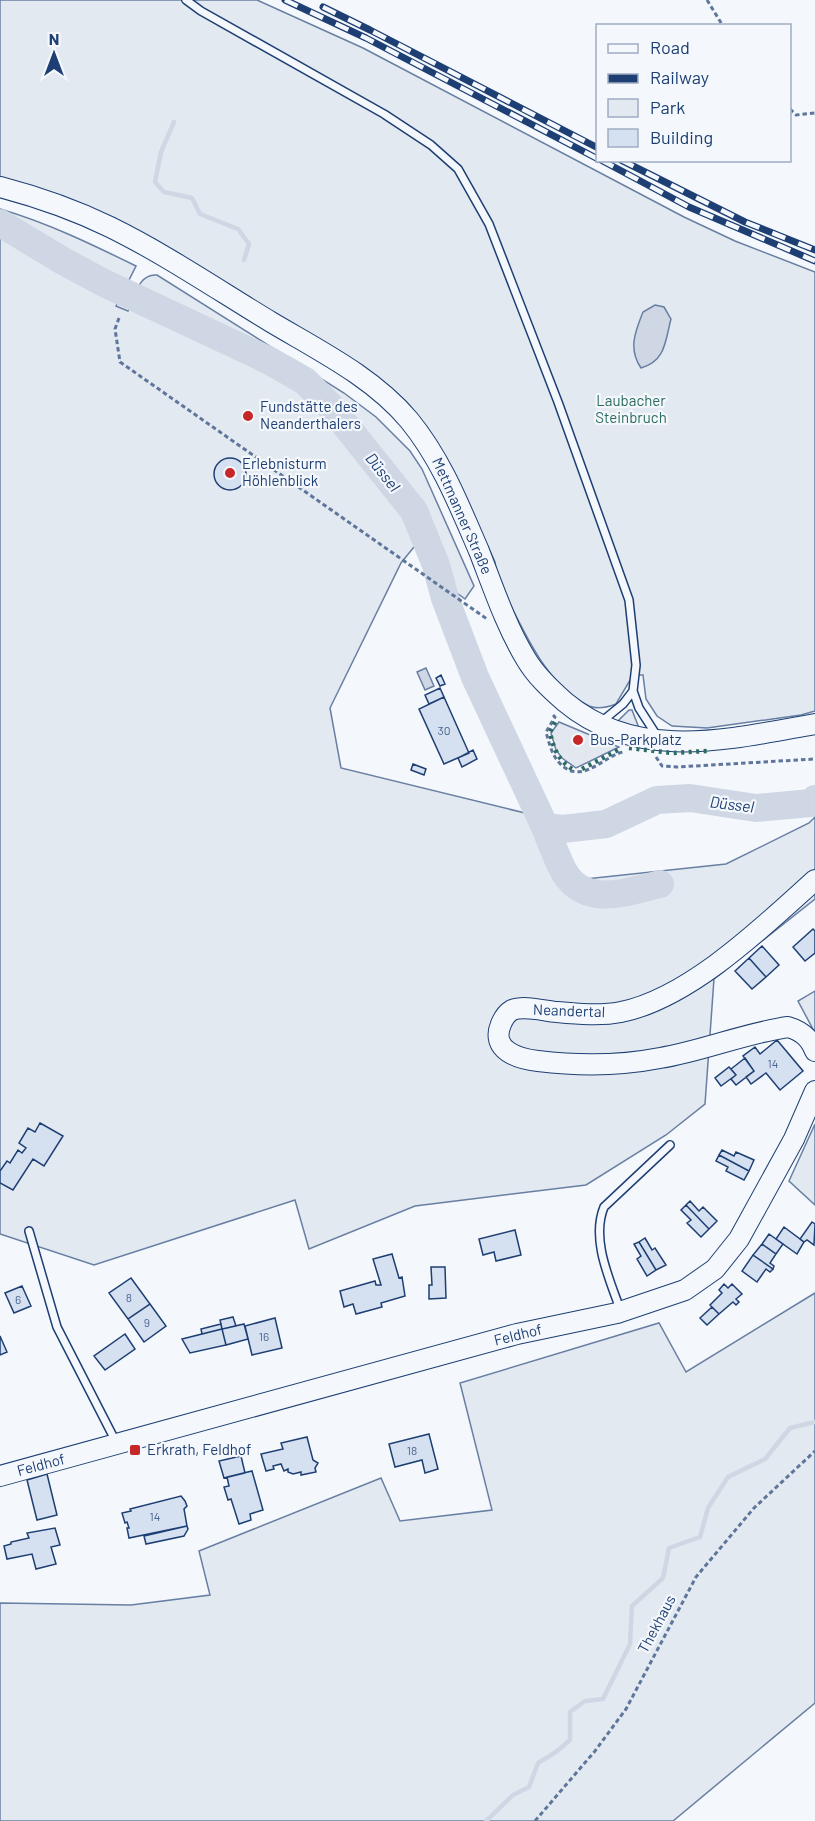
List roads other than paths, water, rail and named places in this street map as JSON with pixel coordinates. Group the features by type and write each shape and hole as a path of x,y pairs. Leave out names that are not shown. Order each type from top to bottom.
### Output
{"main road":[{"name":"Mettmanner Straße","path":"0,187 35,196 110,227 150,249 337,362 375,388 407,417 430,447 446,477 526,659 549,689 573,709 599,724 659,749 815,724"},
{"name":"Neandertal","path":"815,880 729,953 670,994 622,1012 596,1014 512,1010 505,1016 499,1031 501,1046 515,1057 559,1064 595,1066 662,1058 788,1027 806,1035 815,1051"},
{"name":"Feldhof","path":"0,1476 517,1335 620,1312 685,1290 715,1269 744,1230 794,1139 815,1091"}],"lane":[{"path":"186,0 201,11 384,114 431,145 458,170 489,224 620,570 629,600 635,638 636,665 633,691 639,708 653,731 659,749"},
{"path":"599,724 623,704 633,691"},
{"path":"620,1312 603,1256 599,1238 599,1220 604,1207 669,1145"},
{"path":"29,1231 57,1327 117,1445"}],"waterway":[{"path":"174,122 161,152 155,182 164,192 192,198 200,214 238,229 249,244 244,260"},
{"name":"Düssel","path":"0,223 104,283 268,360 305,381 331,407 414,511 436,565 445,598 475,677 545,827 563,829 606,824 657,800 690,798 756,808 811,803 815,799"},
{"name":"Düssel","path":"545,827 561,866 569,879 580,888 591,893 618,894 660,884"},
{"path":"486,1821 513,1795 529,1787 538,1763 570,1740 570,1712 585,1701 603,1699 630,1644 632,1606 663,1578 669,1548 700,1537 708,1508 728,1477 765,1459 790,1428 815,1422"}],"railway":[{"path":"285,0 366,38 596,158"},
{"path":"323,7 596,147"},
{"path":"605,162 689,207 815,261"},
{"path":"625,162 745,222 815,250"}],"place":[{"name":"Fundstätte des Neanderthalers","path":"248,416"},
{"name":"Erlebnisturm Höhlenblick","path":"230,473"},
{"name":"Bus-Parkplatz","path":"578,740"},
{"name":"Erkrath, Feldhof","path":"135,1450"}],"park label":[{"name":"Laubacher Steinbruch","path":"631,410"}]}
